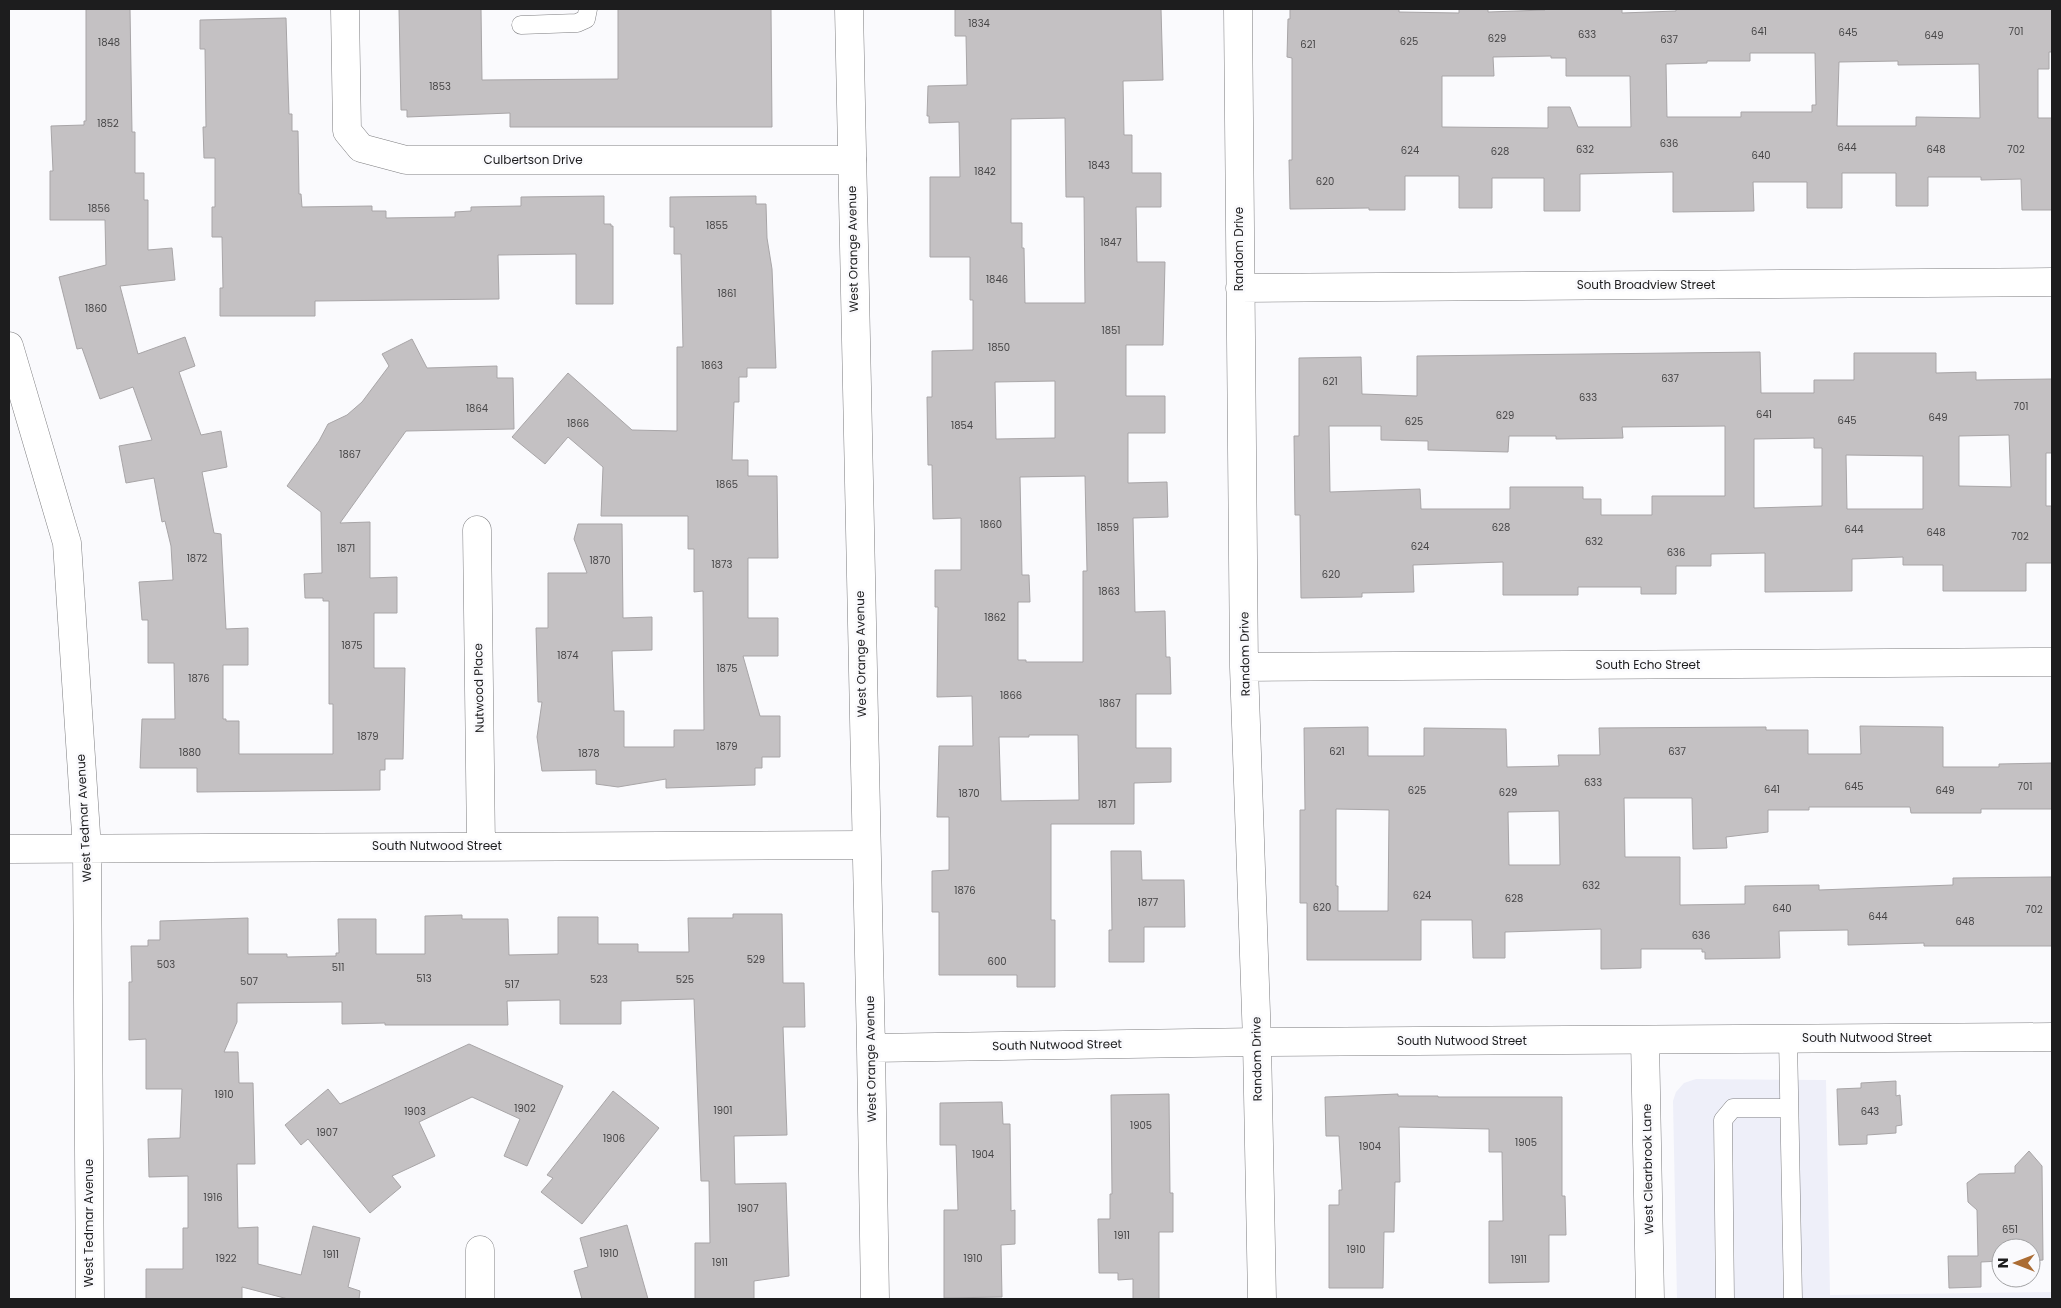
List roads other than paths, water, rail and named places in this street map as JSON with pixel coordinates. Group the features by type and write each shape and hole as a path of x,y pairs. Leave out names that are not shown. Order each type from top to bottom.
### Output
{"street":[{"name":"Culbertson Drive","path":"345,9 347,130 361,148 406,160 852,160"},
{"name":"West Orange Avenue","path":"848,9 875,1299"},
{"name":"Random Drive","path":"1238,9 1244,667 1257,1042 1262,1299"},
{"name":"South Broadview Street","path":"1240,288 2052,282"},
{"name":"West Tedmar Avenue","path":"9,346 67,543 87,849 90,1299"},
{"name":"Nutwood Place","path":"477,530 481,846"},
{"name":"South Echo Street","path":"1244,667 2052,662"},
{"name":"South Nutwood Street","path":"9,849 865,845"},
{"name":"South Nutwood Street","path":"871,1048 1257,1042 2052,1037"},
{"name":"West Clearbrook Lane","path":"1645,1040 1650,1299"},
{"path":"480,1250 480,1299"}],"lane":[{"path":"521,25 577,24 586,20 588,9"},
{"path":"1788,1039 1793,1299"},
{"path":"1725,1299 1723,1120 1733,1108 1789,1108"}]}
